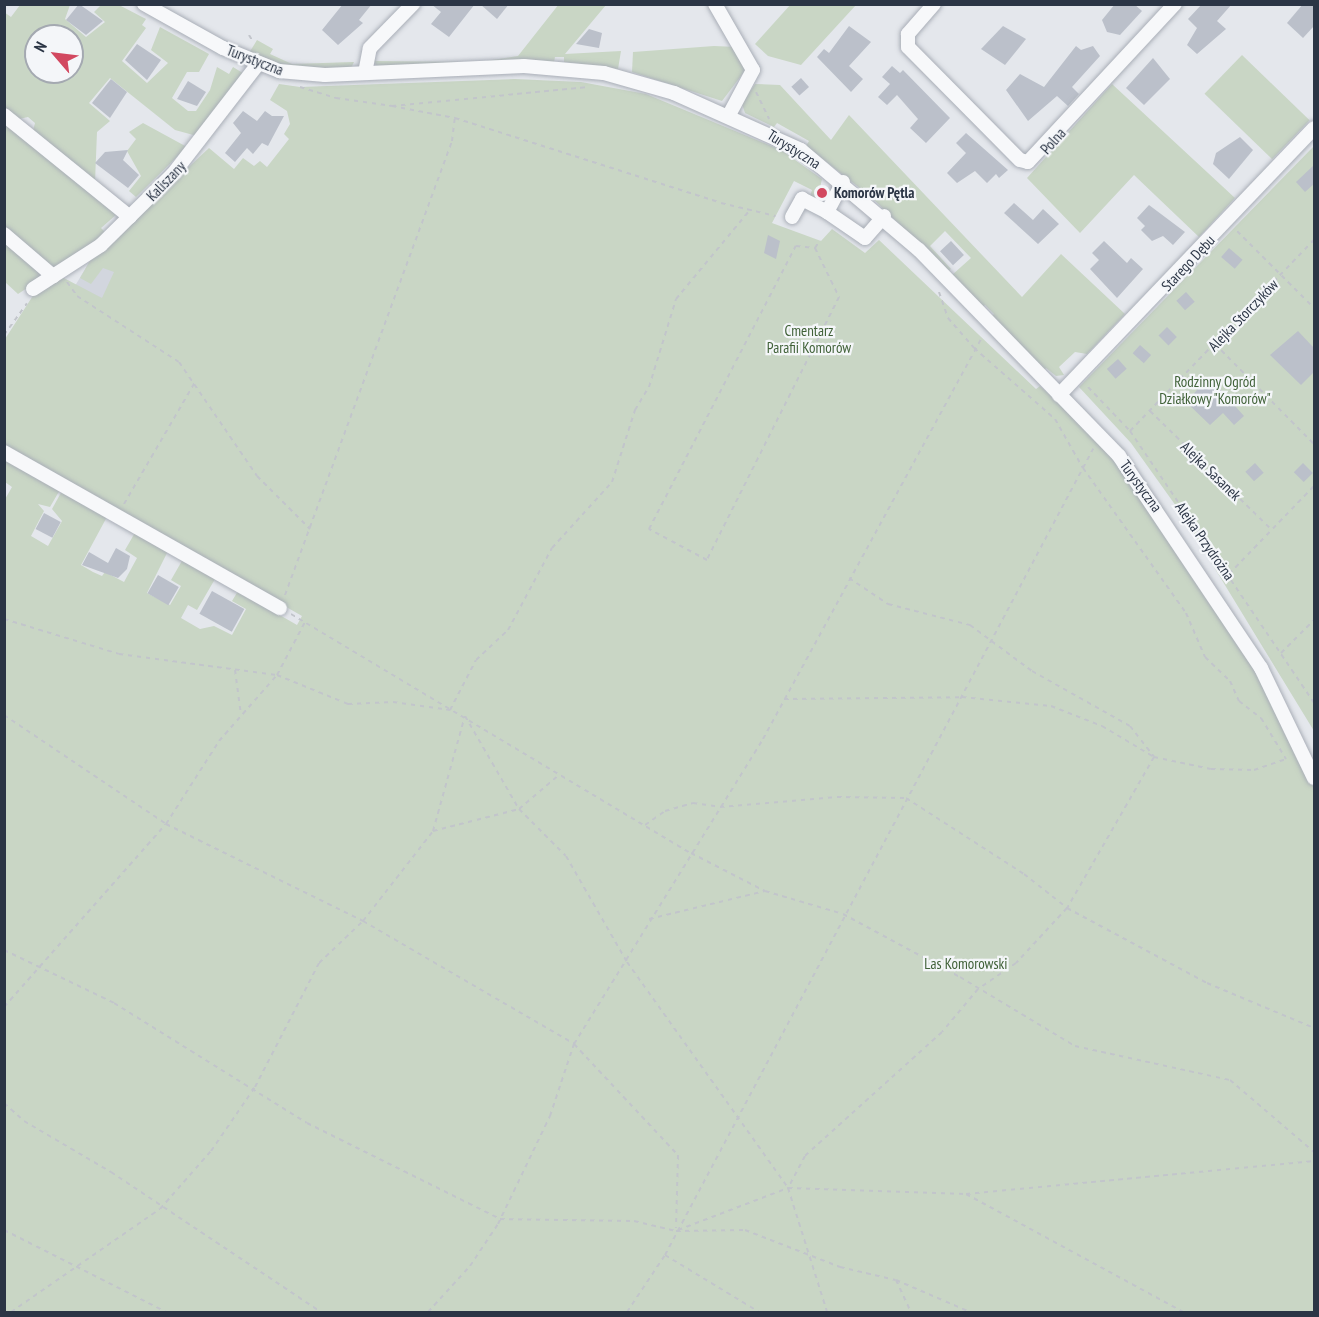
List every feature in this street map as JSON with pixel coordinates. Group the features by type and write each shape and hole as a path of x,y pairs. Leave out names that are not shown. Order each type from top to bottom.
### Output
{"street":[{"name":"Turystyczna","path":"144,4 258,64 307,76 524,66 585,70 651,84 729,115 797,147 884,216 1101,436 1140,484 1198,568 1261,668 1314,778"},
{"path":"365,73 370,48 413,4"},
{"path":"716,4 751,76 729,115"},
{"name":"Polna","path":"934,4 908,33 908,47 1026,162 1036,159 1175,4"},
{"name":"Kaliszany","path":"33,289 101,245 129,217 200,144 258,64"},
{"path":"4,114 129,217"},
{"name":"Starego Dębu","path":"1059,395 1314,128"},
{"path":"827,212 843,182"},
{"path":"792,217 802,199 827,212 865,238 884,216"},
{"path":"4,234 57,274"},
{"path":"4,452 118,514 280,608"}],"path":[{"path":"249,35 252,40"},
{"path":"751,76 765,114 776,124"},
{"path":"299,84 325,96 455,118 775,216"},
{"path":"392,106 600,86"},
{"path":"455,118 452,141 280,608 450,710 465,716 691,853 765,891 843,914 1075,1046 1230,1080 1314,1152"},
{"path":"450,710 476,660 508,630 552,548 612,482 635,410 650,387 676,299 750,210"},
{"path":"1237,231 1314,308"},
{"path":"815,248 820,240"},
{"name":"Alejka Storczyków","path":"1130,431 1314,240"},
{"path":"796,246 815,248 839,297 707,560 649,529 796,246"},
{"path":"57,274 77,296 179,362 195,382 257,476 310,529"},
{"path":"4,335 33,289"},
{"path":"939,292 948,318 974,348 1055,419 1083,468 1175,596 1205,657 1230,681 1239,701 1261,718 1286,759"},
{"path":"428,1312 470,1266 500,1219 550,1116 574,1044 627,962 649,919 720,807 784,699 982,337"},
{"path":"1215,344 1314,444"},
{"path":"118,514 195,382"},
{"name":"Alejka Przydrożna","path":"1087,385 1130,431 1229,574 1314,703"},
{"name":"Alejka Sasanek","path":"1150,411 1272,530"},
{"path":"627,1312 665,1255 737,1112 1101,436"},
{"path":"1229,574 1314,486"},
{"path":"849,578 888,604 970,625 990,641 1130,726 1154,757"},
{"path":"4,619 119,654 277,675 348,704 393,702 450,710"},
{"path":"1281,653 1314,620"},
{"path":"4,1007 166,824 241,715 277,675 305,622"},
{"path":"235,670 241,715"},
{"path":"784,699 962,696 994,704 1051,706 1102,726 1154,757 1211,769 1254,770 1304,755"},
{"path":"4,715 166,824 363,921 574,1044 678,1155 676,1231"},
{"path":"465,716 519,809 566,856 627,962 737,1112 788,1188 827,1312"},
{"path":"11,1312 160,1209 211,1151 255,1087 319,963 363,921 433,831 465,716"},
{"path":"788,1188 805,1156 942,1032 978,989 1016,963 1067,908 1154,757"},
{"path":"433,831 519,809 560,774"},
{"path":"645,825 665,812 693,803 720,807 837,797 906,798 1024,874 1067,908 1207,983 1314,1028"},
{"path":"649,919 765,891"},
{"path":"4,950 114,1003 255,1087 307,1123 500,1219 634,1221 676,1231 745,1230 807,1251 840,1267 896,1280 970,1312"},
{"path":"4,1103 24,1120 111,1172 160,1209 321,1312"},
{"path":"676,1231 788,1188 966,1194 1314,1161"},
{"path":"966,1194 1183,1312"},
{"path":"4,1230 166,1312"},
{"path":"665,1255 759,1312"},
{"path":"896,1280 911,1312"}],"shaded area":[{"path":"91,259 133,265 119,307 75,286"}],"green space":[{"path":"559,4 606,5 565,54 621,51 618,69 564,62 564,57 555,57 554,62 485,61 518,56"},
{"path":"791,4 856,5 801,65 768,56 755,44"},
{"path":"20,5 70,5 65,19 71,24 24,24 24,84 84,84 84,35 86,37 105,22 94,12 101,5 119,5 146,19 142,25 146,28 122,61 147,83 168,63 151,50 160,27 209,54 199,72 187,72 172,98 188,111 196,111 210,90 217,67 229,74 233,67 246,75 197,136 175,130 110,78 89,103 110,121 97,132 95,182 33,131 35,123 28,117 19,119 5,107 4,12 11,17"},
{"path":"257,40 273,49 270,54 292,64 354,62 351,68 303,69 273,63 249,53"},
{"path":"714,46 737,47 747,68 722,101 632,72 633,52"},
{"path":"1242,55 1310,120 1272,159 1204,94"},
{"path":"370,56 376,61 468,62 377,66"},
{"name":"Las Komorowski","path":"515,79 581,82 646,94 781,150 822,179 817,201 810,196 812,190 794,181 772,223 821,241 832,229 865,253 879,240 1036,389 1040,386 1075,417 1115,460 1263,682 1314,788 1314,1312 5,1312 4,501 12,487 5,482 4,458 61,488 50,507 38,504 44,511 31,536 48,546 62,521 52,509 63,489 108,515 81,565 93,572 102,576 105,572 124,582 137,558 125,550 136,531 168,551 147,593 170,605 181,586 171,580 183,559 215,579 197,610 188,605 181,618 200,629 214,626 232,635 246,609 232,601 238,591 297,625 302,616 5,446 5,339 36,291 60,276 102,298 114,272 103,268 91,284 80,278 91,259 209,148 234,169 243,158 254,166 260,161 267,167 289,139 284,134 290,124 287,111 270,100 279,84 300,87"},
{"path":"755,84 780,85 831,140 849,115 1022,297 1061,254 1125,314 1087,354 1075,352 1059,367 1064,375 1056,376 1046,368 1043,371 989,318 994,314 985,305 980,309 952,275 971,258 945,231 930,246 951,269 948,271 870,196 806,146 809,141 777,123 774,127 745,113 742,104"},
{"path":"1112,84 1235,198 1199,237 1134,175 1080,233 1027,178"},
{"path":"4,121 117,214 101,228 107,234 54,271 5,230"},
{"path":"143,123 187,147 136,197 129,191 141,176 127,151 136,139 129,132"},
{"name":"Rodzinny Ogród Działkowy \"Komorów\"","path":"1314,146 1314,731 1181,513 1131,443 1079,387"},
{"path":"4,239 47,275 18,294 5,282"}],"building":[{"path":"79,4 103,21 86,35 84,24 71,24 66,20"},
{"path":"343,4 372,4 359,20 363,23 338,45 322,30"},
{"path":"431,4 475,4 449,37 431,24 441,12"},
{"path":"480,4 509,4 497,19"},
{"path":"1115,4 1134,4 1142,11 1120,35 1107,32 1102,20"},
{"path":"1202,4 1232,4 1217,21 1226,29 1197,54 1187,45 1197,28 1188,19"},
{"path":"1303,4 1314,4 1314,26 1303,38 1287,23"},
{"path":"849,26 871,42 849,66 863,79 851,92 817,57 824,49 829,53"},
{"path":"1003,26 1026,39 1005,65 981,49"},
{"path":"589,29 602,33 599,48 576,44"},
{"path":"137,44 161,60 147,80 125,60"},
{"path":"1076,46 1081,50 1093,46 1100,56 1072,87 1079,94 1068,106 1057,96 1028,121 1006,90 1020,74 1044,87"},
{"path":"1153,58 1170,79 1144,105 1126,88"},
{"path":"892,66 900,73 903,70 950,118 926,143 910,128 918,119 897,95 887,105 878,97 890,84 882,77"},
{"path":"801,78 809,87 799,96 791,87"},
{"path":"111,79 127,92 110,118 92,103"},
{"path":"188,81 206,92 197,106 177,99"},
{"path":"243,111 257,121 265,111 272,116 284,116 268,146 262,143 253,154 247,148 235,162 225,153 241,133 233,123"},
{"path":"966,133 1008,170 999,178 996,174 987,183 975,171 957,183 947,173 966,153 956,143"},
{"path":"1240,137 1253,150 1229,179 1213,164 1216,153"},
{"path":"128,150 123,160 139,175 128,188 95,163 105,152"},
{"path":"1314,165 1314,184 1305,192 1296,182"},
{"path":"1014,203 1033,220 1043,209 1059,224 1038,244 1004,213"},
{"path":"1149,205 1185,232 1173,245 1163,236 1152,241 1141,230 1145,226 1137,218"},
{"path":"768,235 780,241 776,259 764,253"},
{"path":"951,241 964,255 953,265 940,251"},
{"path":"1104,241 1127,263 1131,258 1143,269 1117,298 1090,269 1099,260 1092,253"},
{"path":"1229,248 1243,260 1235,269 1221,257"},
{"path":"1186,292 1195,302 1185,310 1176,301"},
{"path":"1167,327 1177,337 1168,345 1159,335"},
{"path":"1298,331 1314,348 1314,372 1301,385 1270,355"},
{"path":"1140,345 1151,355 1144,363 1133,353"},
{"path":"1118,359 1127,369 1116,379 1107,369"},
{"path":"1209,377 1244,416 1234,425 1223,413 1210,425 1186,402"},
{"path":"1255,463 1264,473 1254,481 1245,472"},
{"path":"1303,463 1313,473 1304,482 1294,472"},
{"path":"44,513 61,522 52,538 36,529"},
{"path":"116,548 130,556 127,569 118,578 82,565 89,552 108,563"},
{"path":"158,575 179,587 168,605 148,593"},
{"path":"212,591 244,609 232,632 199,614"}],"place":[{"name":"Komorów Pętla","path":"822,193"}],"park label":[{"name":"Cmentarz Parafii Komorów","path":"809,338"}]}
